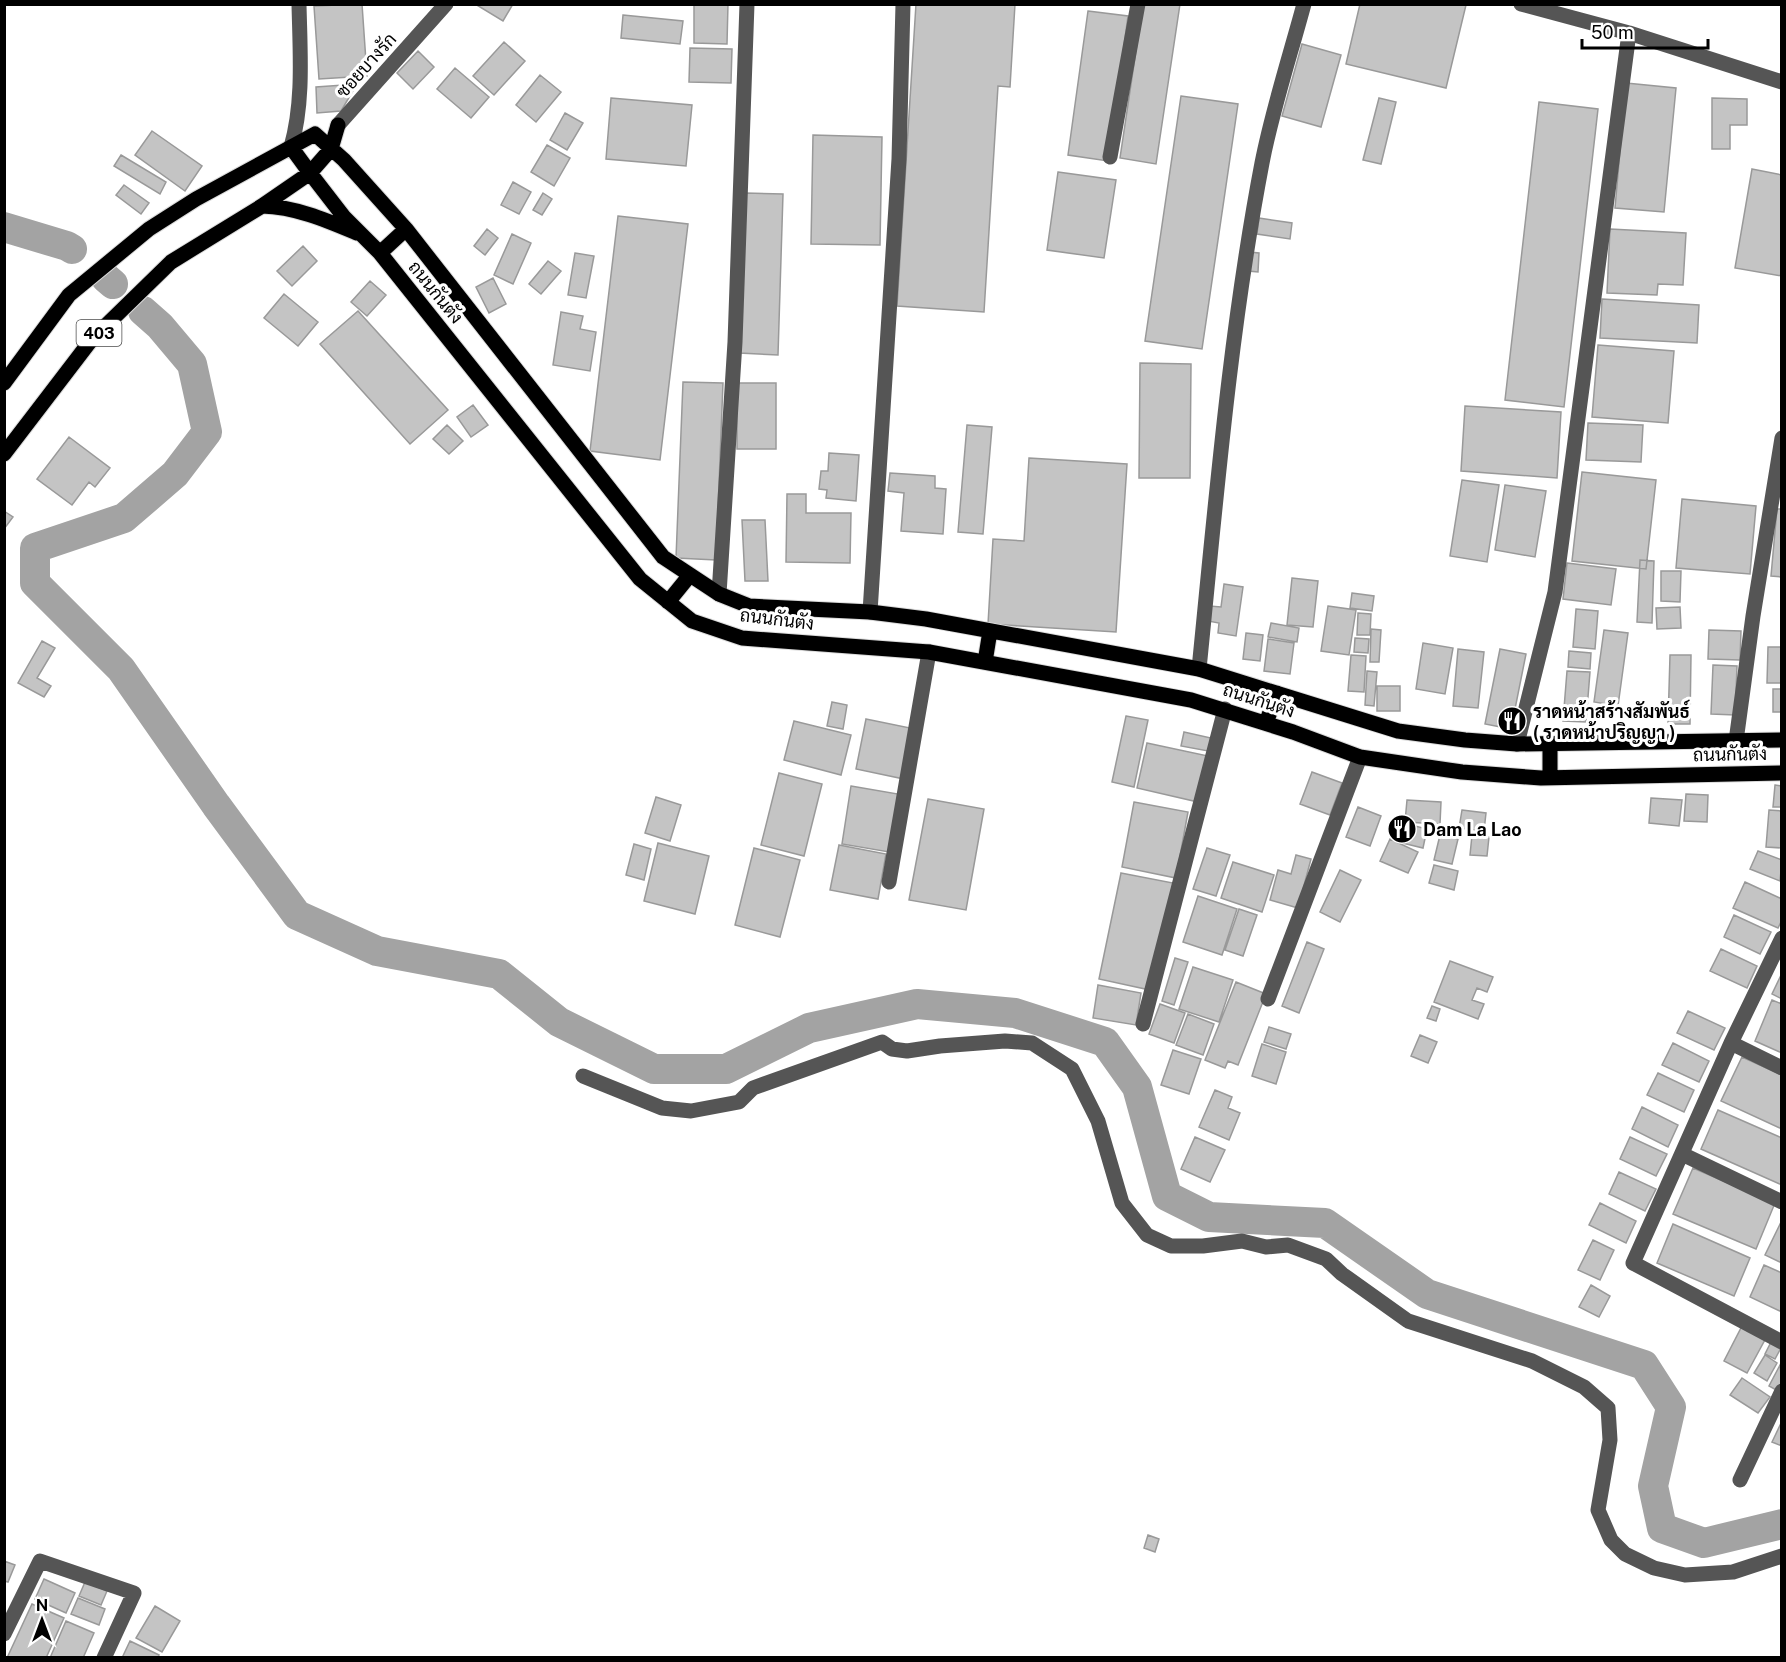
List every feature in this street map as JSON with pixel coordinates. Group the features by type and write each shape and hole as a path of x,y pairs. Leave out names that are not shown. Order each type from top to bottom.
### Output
{"main road":[{"path":"291,147 338,125"},
{"path":"262,206 310,173 331,149 338,125"},
{"name":"ถนนกันตัง","path":"315,134 344,160 406,229 663,557 719,594 749,606 870,612 926,619 1199,669 1398,731 1517,744 1782,740"},
{"name":"ถนนกันตัง","path":"291,147 344,217 380,253 640,579 692,621 742,638 929,652 1191,700 1266,723 1360,757 1462,772 1550,778 1782,773"},
{"name":"403","path":"4,383 69,295 149,229 291,147"},
{"path":"262,206 283,206 294,209 362,235"},
{"name":"403","path":"4,454 92,339 171,262 262,206"},
{"path":"380,253 406,229"},
{"path":"668,602 690,575"},
{"path":"985,662 990,631"},
{"path":"1266,723 1277,693"},
{"path":"1550,744 1550,778"}],"street":[{"path":"291,147 298,123 299,4"},
{"name":"ซอยบางรัก","path":"338,125 446,4"},
{"path":"719,594 735,342 747,4"},
{"path":"870,612 899,159 903,4"},
{"path":"1110,157 1138,4"},
{"path":"1199,669 1215,505 1245,261 1263,160 1304,4"},
{"path":"1521,4 1629,33 1782,82"},
{"path":"1517,744 1555,592 1629,33"},
{"path":"298,123 315,134"},
{"path":"1736,741 1753,616 1782,438"},
{"path":"889,882 929,652"},
{"path":"1143,1024 1225,710"},
{"path":"1268,999 1360,757"},
{"path":"1782,938 1731,1043 1633,1263 1782,1342"},
{"path":"583,1076 662,1108 691,1111 740,1102 753,1088 882,1042 892,1049 907,1051 1005,1041 1032,1043 1072,1069 1098,1121 1122,1203 1147,1235 1171,1246 1203,1246 1242,1241 1266,1247 1288,1245 1326,1259 1342,1274 1408,1321 1532,1361 1584,1387 1608,1408 1610,1440 1598,1510 1611,1540 1625,1554 1654,1568 1685,1575 1734,1572 1782,1556"},
{"path":"1731,1043 1782,1068"},
{"path":"1682,1154 1782,1202"},
{"path":"1740,1480 1782,1391"},
{"path":"4,1634 40,1561 134,1593 104,1658"}],"building":[{"path":"362,4 367,76 319,79 314,6"},
{"path":"475,4 513,4 503,21"},
{"path":"694,4 728,4 727,44 694,43"},
{"path":"916,4 1015,4 1010,87 998,86 984,312 897,306"},
{"path":"1143,4 1180,4 1156,164 1120,158"},
{"path":"1360,4 1466,5 1446,88 1346,64"},
{"path":"1088,11 1128,16 1108,161 1068,155"},
{"path":"623,15 683,21 680,44 621,38"},
{"path":"504,42 525,61 494,95 473,76"},
{"path":"1302,44 1341,55 1321,127 1282,116"},
{"path":"690,48 732,49 731,83 689,82"},
{"path":"418,51 434,67 413,89 397,73"},
{"path":"455,68 489,97 471,118 437,89"},
{"path":"540,75 561,92 536,122 516,105"},
{"path":"1626,83 1676,88 1664,212 1615,208"},
{"path":"357,84 341,111 317,113 316,87"},
{"path":"1181,96 1238,104 1202,349 1145,341"},
{"path":"611,98 692,105 686,166 606,159"},
{"path":"1379,98 1396,102 1381,164 1363,160"},
{"path":"1712,98 1747,99 1747,125 1730,125 1730,149 1712,149"},
{"path":"1539,102 1598,109 1564,407 1505,400"},
{"path":"565,113 583,123 567,150 550,140"},
{"path":"152,131 202,166 185,191 135,155"},
{"path":"813,135 882,137 880,245 811,244"},
{"path":"547,145 570,158 554,186 531,172"},
{"path":"121,155 166,182 160,194 114,166"},
{"path":"1752,169 1782,175 1782,276 1735,268"},
{"path":"1058,172 1116,180 1104,258 1047,250"},
{"path":"513,182 531,192 519,214 501,205"},
{"path":"124,185 149,203 141,214 116,195"},
{"path":"543,193 552,199 542,215 533,210"},
{"path":"745,193 783,194 778,355 739,353"},
{"path":"618,216 688,224 660,460 590,451"},
{"path":"1259,218 1292,223 1290,239 1257,234"},
{"path":"487,229 498,238 485,255 474,246"},
{"path":"1610,229 1686,233 1683,285 1658,284 1657,295 1607,293"},
{"path":"512,234 531,243 513,284 494,275"},
{"path":"303,246 317,261 292,286 277,271"},
{"path":"1249,252 1259,253 1258,272 1248,271"},
{"path":"575,253 594,256 586,298 568,295"},
{"path":"548,261 561,271 541,294 529,284"},
{"path":"493,278 506,304 489,313 476,287"},
{"path":"370,281 386,295 367,316 351,302"},
{"path":"284,294 318,322 298,346 264,318"},
{"path":"1602,299 1699,305 1697,343 1600,338"},
{"path":"358,311 448,410 410,444 320,344"},
{"path":"561,312 583,316 580,329 596,332 590,371 553,365"},
{"path":"1598,345 1674,351 1668,423 1592,417"},
{"path":"1140,363 1191,364 1190,478 1139,478"},
{"path":"683,382 723,383 716,560 676,558"},
{"path":"737,383 776,383 776,449 737,449"},
{"path":"473,405 488,425 471,437 457,417"},
{"path":"1465,406 1561,412 1557,478 1461,471"},
{"path":"1588,423 1643,425 1641,462 1586,460"},
{"path":"447,425 463,441 449,454 433,439"},
{"path":"967,425 992,427 983,534 958,532"},
{"path":"69,437 110,468 95,487 89,482 72,505 37,479"},
{"path":"829,453 859,455 856,501 826,498 827,490 819,489 821,471 828,471"},
{"path":"1029,458 1127,464 1116,632 988,624 993,539 1024,541"},
{"path":"1582,472 1656,480 1646,569 1572,561"},
{"path":"890,473 935,476 935,488 946,489 943,534 901,531 904,493 888,491"},
{"path":"1462,480 1499,485 1487,562 1450,556"},
{"path":"1505,485 1546,491 1535,557 1495,550"},
{"path":"787,494 806,494 806,513 851,513 850,563 786,562"},
{"path":"1682,499 1756,506 1750,574 1676,568"},
{"path":"1777,509 1782,509 1782,577 1771,576"},
{"path":"4,511 13,517 4,529"},
{"path":"742,520 765,520 768,581 745,581"},
{"path":"1640,560 1654,561 1652,623 1637,622"},
{"path":"1567,563 1616,569 1611,605 1563,599"},
{"path":"1661,571 1681,571 1680,602 1661,601"},
{"path":"1292,578 1318,581 1313,627 1287,625"},
{"path":"1224,584 1243,587 1236,636 1218,633 1219,623 1208,621 1210,606 1221,607"},
{"path":"1352,593 1374,596 1372,611 1350,608"},
{"path":"1328,606 1356,610 1349,655 1321,651"},
{"path":"1680,607 1681,628 1657,629 1656,608"},
{"path":"1576,609 1598,611 1595,649 1573,647"},
{"path":"1358,613 1371,614 1370,635 1357,635"},
{"path":"1271,623 1299,628 1297,642 1268,637"},
{"path":"1371,629 1381,630 1379,662 1370,662"},
{"path":"1604,630 1628,633 1618,706 1594,702"},
{"path":"1709,630 1741,631 1740,660 1708,659"},
{"path":"1246,633 1263,635 1260,661 1243,659"},
{"path":"1355,638 1369,639 1368,653 1354,652"},
{"path":"1268,639 1294,643 1290,674 1264,671"},
{"path":"42,641 55,648 37,678 51,686 44,697 18,683"},
{"path":"1423,643 1453,648 1445,694 1416,689"},
{"path":"1768,647 1782,647 1782,683 1767,683"},
{"path":"1458,649 1484,652 1478,708 1453,706"},
{"path":"1500,649 1526,654 1511,729 1485,724"},
{"path":"1569,651 1591,653 1590,669 1568,667"},
{"path":"1351,655 1366,656 1364,692 1348,691"},
{"path":"1670,655 1691,655 1690,724 1668,724"},
{"path":"1713,665 1737,666 1735,715 1711,714"},
{"path":"1367,671 1377,672 1374,706 1365,705"},
{"path":"1567,671 1590,672 1586,722 1563,721"},
{"path":"1377,686 1400,686 1400,711 1377,711"},
{"path":"1773,689 1782,689 1782,712 1773,712"},
{"path":"832,702 847,705 843,729 827,726"},
{"path":"1126,716 1148,720 1134,787 1112,782"},
{"path":"866,719 915,729 904,779 856,769"},
{"path":"794,721 851,735 841,775 784,760"},
{"path":"1184,732 1211,738 1208,751 1181,746"},
{"path":"1147,743 1208,756 1198,802 1137,788"},
{"path":"1312,772 1342,783 1330,815 1300,804"},
{"path":"779,773 822,784 804,856 761,845"},
{"path":"1775,785 1782,786 1782,807 1773,807"},
{"path":"851,786 898,794 889,852 842,844"},
{"path":"1686,794 1708,795 1707,822 1684,821"},
{"path":"656,797 681,805 670,841 645,833"},
{"path":"1651,798 1682,800 1679,826 1649,823"},
{"path":"928,799 984,809 966,910 909,900"},
{"path":"1407,800 1441,802 1440,824 1405,822"},
{"path":"1134,802 1188,812 1176,878 1122,867"},
{"path":"1358,807 1381,816 1370,846 1346,837"},
{"path":"1462,810 1486,813 1484,831 1459,828"},
{"path":"1769,810 1782,811 1782,848 1766,847"},
{"path":"1403,823 1427,829 1423,848 1398,842"},
{"path":"1440,835 1458,839 1452,864 1434,860"},
{"path":"1472,835 1489,837 1487,856 1470,855"},
{"path":"1390,839 1418,852 1408,873 1380,861"},
{"path":"658,843 709,856 695,914 644,901"},
{"path":"634,844 651,849 644,880 626,875"},
{"path":"839,845 886,854 878,899 830,890"},
{"path":"754,848 800,860 780,937 735,925"},
{"path":"1207,848 1230,855 1216,896 1193,889"},
{"path":"1758,851 1782,860 1780,881 1750,869"},
{"path":"1296,855 1311,859 1298,908 1270,900 1278,870 1291,874"},
{"path":"1233,862 1274,875 1262,912 1221,898"},
{"path":"1434,865 1458,871 1454,890 1429,883"},
{"path":"1340,870 1361,880 1340,922 1320,912"},
{"path":"1121,873 1173,883 1150,990 1099,979"},
{"path":"1745,882 1782,899 1782,920 1778,928 1733,908"},
{"path":"1198,896 1237,909 1222,955 1183,942"},
{"path":"1239,909 1257,915 1243,956 1225,950"},
{"path":"1734,915 1771,932 1760,954 1724,937"},
{"path":"1307,942 1324,949 1299,1013 1282,1006"},
{"path":"1721,949 1757,966 1747,988 1710,971"},
{"path":"1175,958 1188,962 1174,1005 1162,1001"},
{"path":"1450,961 1493,977 1487,992 1477,988 1472,1000 1484,1004 1478,1019 1434,1002"},
{"path":"1193,967 1233,980 1219,1022 1179,1009"},
{"path":"1782,973 1782,999 1772,994"},
{"path":"1236,982 1266,994 1238,1065 1228,1061 1225,1068 1205,1060"},
{"path":"1098,985 1141,993 1136,1025 1093,1018"},
{"path":"1772,1000 1782,1004 1782,1053 1755,1041"},
{"path":"1160,1004 1185,1013 1174,1043 1149,1034"},
{"path":"1432,1006 1440,1009 1436,1021 1427,1018"},
{"path":"1688,1011 1725,1028 1714,1050 1677,1033"},
{"path":"1188,1014 1214,1024 1203,1055 1176,1045"},
{"path":"1269,1027 1291,1034 1286,1049 1264,1042"},
{"path":"1420,1035 1437,1042 1428,1063 1411,1056"},
{"path":"1673,1043 1709,1061 1699,1082 1662,1065"},
{"path":"1262,1044 1286,1052 1276,1084 1252,1076"},
{"path":"1173,1050 1201,1059 1189,1094 1161,1085"},
{"path":"1742,1057 1782,1075 1782,1129 1721,1101"},
{"path":"1658,1073 1694,1090 1684,1112 1647,1095"},
{"path":"1215,1090 1232,1097 1228,1108 1240,1113 1229,1140 1199,1127"},
{"path":"1642,1107 1678,1125 1668,1147 1632,1129"},
{"path":"1718,1110 1782,1138 1782,1185 1701,1149"},
{"path":"1195,1137 1225,1150 1210,1182 1181,1169"},
{"path":"1630,1137 1667,1154 1656,1176 1620,1159"},
{"path":"1693,1168 1775,1203 1756,1249 1673,1214"},
{"path":"1619,1172 1656,1189 1645,1211 1609,1194"},
{"path":"1600,1203 1636,1221 1626,1243 1589,1225"},
{"path":"1782,1220 1782,1263 1765,1255"},
{"path":"1673,1224 1750,1258 1734,1296 1657,1263"},
{"path":"1593,1240 1614,1250 1600,1280 1578,1270"},
{"path":"1764,1265 1782,1273 1782,1312 1750,1297"},
{"path":"1591,1285 1610,1296 1599,1317 1579,1307"},
{"path":"1743,1324 1767,1336 1747,1373 1724,1361"},
{"path":"1772,1340 1782,1346 1775,1359 1765,1354"},
{"path":"1765,1355 1777,1363 1767,1381 1754,1373"},
{"path":"1780,1365 1782,1384 1778,1391 1769,1386"},
{"path":"1742,1378 1770,1397 1758,1413 1730,1395"},
{"path":"1782,1421 1782,1446 1772,1442"},
{"path":"1148,1535 1159,1539 1155,1552 1144,1548"},
{"path":"4,1561 15,1565 8,1582 4,1581"},
{"path":"44,1579 75,1593 66,1613 35,1599"},
{"path":"85,1582 107,1591 101,1605 79,1596"},
{"path":"78,1598 105,1609 99,1625 71,1614"},
{"path":"32,1604 64,1618 46,1658 7,1658"},
{"path":"155,1606 180,1621 162,1652 136,1638"},
{"path":"66,1621 94,1633 83,1658 50,1658"},
{"path":"130,1641 159,1655 158,1658 122,1658"}],"waterway":[{"path":"4,227 72,249"},
{"path":"106,278 113,284"},
{"path":"143,311 160,326 192,364 207,432 175,474 124,518 35,548 35,583 121,669 216,805 297,915 377,951 499,974 559,1022 654,1069 726,1069 809,1028 917,1004 1015,1013 1105,1042 1137,1087 1167,1196 1209,1217 1325,1223 1427,1294 1644,1365 1671,1407 1653,1486 1662,1528 1704,1543 1782,1524"}],"place":[{"name":"ราดหน้าสร้างสัมพันธ์ ( ราดหน้าปริญญา )","path":"1512,721"},
{"name":"Dam La Lao","path":"1402,829"}]}
